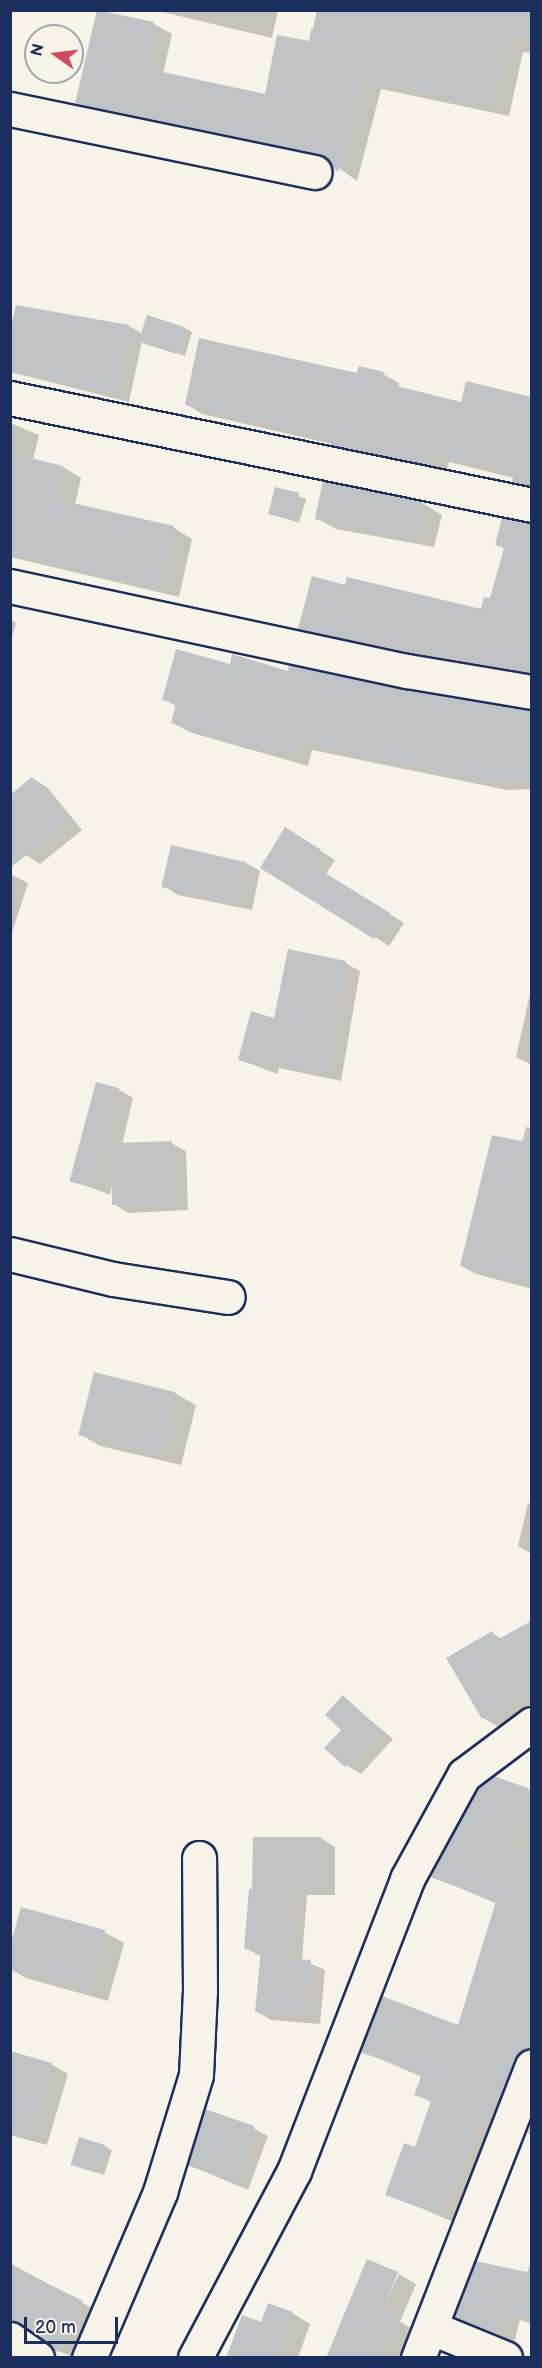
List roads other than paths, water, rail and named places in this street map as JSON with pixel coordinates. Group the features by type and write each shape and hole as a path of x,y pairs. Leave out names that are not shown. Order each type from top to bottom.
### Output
{"street":[{"path":"10,109 315,172"},
{"path":"10,398 531,505"},
{"path":"10,586 406,671 531,692"},
{"path":"10,1254 113,1279 228,1297"},
{"path":"195,2358 294,2171 407,1879 464,1775 531,1724"},
{"path":"89,2358 160,2193 196,2075 200,1991 199,1858"},
{"path":"418,2358 432,2328 531,2066"},
{"path":"432,2328 505,2358"},
{"path":"10,2339 37,2358"}]}
